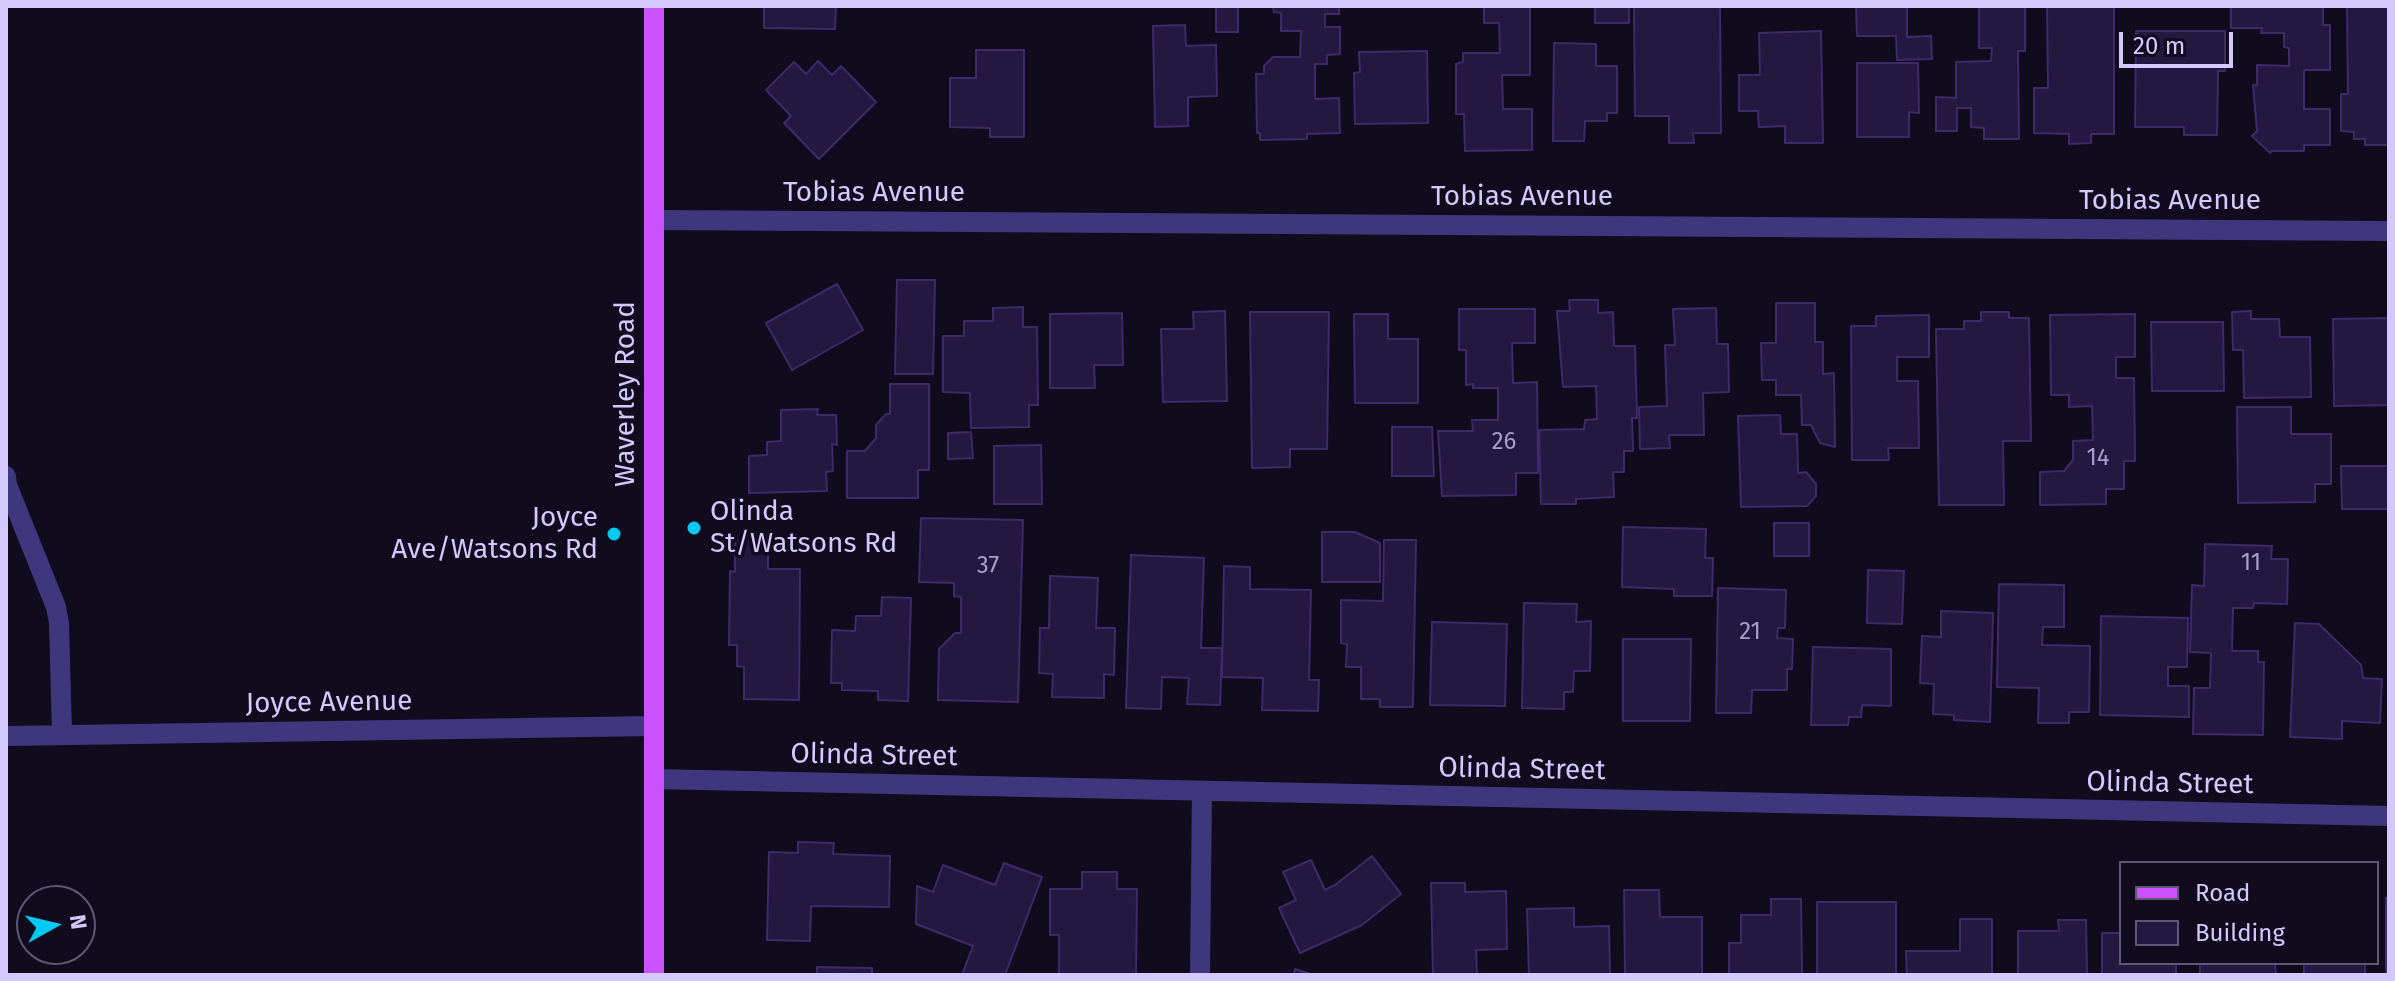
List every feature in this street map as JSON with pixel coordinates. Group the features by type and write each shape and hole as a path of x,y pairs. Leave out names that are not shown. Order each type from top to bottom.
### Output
{"main road":[{"name":"Waverley Road","path":"654,6 654,975"}],"street":[{"name":"Tobias Avenue","path":"655,220 2389,231"},
{"path":"6,476 56,607 62,734"},
{"name":"Joyce Avenue","path":"6,736 653,726"},
{"name":"Olinda Street","path":"654,779 2389,816"},
{"path":"1200,975 1202,791"}],"building":[{"path":"764,6 836,6 835,29 764,28"},
{"path":"1216,6 1238,6 1238,32 1216,32"},
{"path":"1273,6 1339,6 1339,14 1325,14 1325,27 1340,27 1340,54 1327,55 1327,64 1315,64 1315,99 1339,98 1340,133 1307,134 1307,139 1260,140 1260,133 1257,133 1256,74 1264,74 1264,66 1273,57 1300,57 1301,31 1281,31 1281,13 1274,12"},
{"path":"1484,6 1530,6 1530,75 1502,75 1503,109 1532,109 1532,150 1465,151 1464,114 1456,114 1456,64 1463,62 1463,53 1500,53 1499,23 1484,23"},
{"path":"1595,6 1629,6 1629,23 1595,23"},
{"path":"1634,6 1720,6 1721,133 1693,133 1694,143 1669,143 1669,116 1635,116"},
{"path":"1856,6 1907,6 1907,37 1931,36 1932,59 1897,60 1896,36 1857,36"},
{"path":"1979,6 2025,6 2025,51 2018,51 2019,139 1984,139 1984,128 1971,127 1971,108 1957,108 1957,131 1936,131 1936,97 1956,98 1956,62 1991,61 1992,48 1979,48"},
{"path":"2047,6 2114,6 2114,134 2091,134 2091,143 2069,144 2069,134 2034,133 2034,88 2048,88"},
{"path":"2231,6 2323,6 2323,25 2330,25 2330,70 2304,70 2304,109 2330,109 2330,145 2304,145 2304,151 2270,153 2252,136 2257,131 2253,85 2257,85 2257,65 2289,66 2289,48 2284,47 2284,33 2261,33 2262,28 2231,28"},
{"path":"2347,6 2389,6 2389,145 2365,145 2365,139 2354,139 2354,132 2341,131 2341,94 2348,94"},
{"path":"1185,25 1186,46 1216,45 1217,96 1188,97 1188,126 1155,127 1153,26"},
{"path":"1821,31 1823,143 1785,143 1785,126 1759,127 1758,111 1739,111 1739,75 1760,75 1759,33"},
{"path":"2136,31 2225,31 2225,71 2218,71 2217,135 2184,135 2184,127 2135,127"},
{"path":"1554,43 1596,44 1596,66 1617,66 1617,113 1607,113 1607,121 1585,121 1584,141 1553,141"},
{"path":"976,50 1024,50 1024,137 990,137 990,128 950,127 950,78 976,78"},
{"path":"1427,51 1428,123 1355,124 1354,73 1360,72 1359,52"},
{"path":"818,61 832,75 841,66 876,102 819,159 784,123 791,116 766,90 794,62 806,74"},
{"path":"1857,63 1918,63 1919,113 1909,112 1909,137 1857,137"},
{"path":"897,280 935,280 933,374 895,374"},
{"path":"837,284 863,330 792,370 766,323"},
{"path":"1569,300 1598,300 1598,313 1613,312 1614,346 1635,346 1637,418 1632,418 1633,451 1624,451 1624,472 1613,472 1614,497 1576,499 1576,504 1541,504 1539,430 1584,429 1585,420 1597,419 1596,386 1563,387 1557,311 1570,311"},
{"path":"1776,303 1815,303 1815,342 1823,342 1823,374 1834,373 1835,447 1820,443 1811,425 1802,425 1801,395 1776,395 1776,380 1762,380 1761,343 1776,343"},
{"path":"1023,307 1023,327 1037,327 1038,405 1029,405 1029,427 971,428 970,393 943,392 943,336 964,336 964,321 993,321 993,308"},
{"path":"1716,308 1717,344 1728,344 1729,392 1703,393 1704,435 1669,435 1670,448 1640,449 1639,407 1667,406 1665,345 1675,345 1673,309"},
{"path":"1459,309 1535,309 1535,343 1512,343 1513,383 1537,382 1538,473 1516,473 1516,495 1442,496 1438,431 1473,431 1472,420 1498,420 1498,388 1466,385 1466,350 1459,350"},
{"path":"1225,311 1227,401 1163,402 1161,329 1194,329 1193,312"},
{"path":"2251,311 2251,319 2279,319 2280,337 2310,337 2311,397 2244,398 2243,350 2233,350 2232,312"},
{"path":"1250,312 1329,312 1327,449 1290,449 1290,467 1252,468"},
{"path":"1981,312 2009,312 2009,318 2029,318 2031,441 2003,441 2004,505 1939,505 1936,329 1964,329 1964,321 1981,321"},
{"path":"1122,313 1123,365 1094,365 1095,388 1050,388 1050,314"},
{"path":"1354,314 1388,314 1388,339 1418,339 1418,403 1355,403"},
{"path":"2135,314 2135,357 2116,357 2116,378 2134,378 2135,461 2124,461 2124,489 2106,489 2106,504 2040,505 2040,472 2064,471 2073,460 2073,441 2093,440 2092,406 2069,407 2069,395 2051,395 2050,315"},
{"path":"1929,315 1929,357 1897,357 1897,381 1918,381 1919,448 1888,448 1889,460 1852,460 1851,326 1876,326 1876,316"},
{"path":"2389,318 2389,405 2334,406 2333,319"},
{"path":"2151,322 2223,322 2224,391 2152,391"},
{"path":"890,384 929,384 929,470 918,470 918,498 847,498 847,451 865,451 876,438 876,425 886,414 890,414"},
{"path":"2237,407 2291,407 2291,434 2331,434 2331,484 2315,484 2315,502 2238,503"},
{"path":"818,409 817,415 836,415 837,445 832,444 833,471 826,472 827,491 749,493 749,456 767,455 767,442 781,441 781,410"},
{"path":"1780,415 1781,434 1797,434 1798,473 1806,472 1816,484 1816,496 1807,506 1741,507 1738,416"},
{"path":"1392,427 1432,427 1434,476 1392,476"},
{"path":"971,432 973,458 948,459 948,433"},
{"path":"1041,445 1042,504 994,504 994,446"},
{"path":"2341,466 2389,466 2389,509 2342,509"},
{"path":"921,518 1023,520 1018,702 938,700 939,649 955,633 961,633 961,597 954,596 954,583 919,582"},
{"path":"1774,523 1809,523 1809,556 1774,556"},
{"path":"1623,527 1706,529 1705,558 1713,558 1712,596 1674,596 1674,589 1622,587"},
{"path":"1322,532 1355,532 1380,543 1380,582 1322,582"},
{"path":"735,540 768,540 768,569 800,569 799,700 744,699 744,667 737,666 737,645 729,645 730,571 735,572"},
{"path":"1384,540 1416,540 1413,707 1380,707 1380,699 1361,699 1361,667 1346,667 1347,644 1341,643 1341,600 1383,601"},
{"path":"2205,544 2272,546 2271,559 2288,559 2287,604 2254,603 2253,608 2233,608 2232,651 2258,651 2258,662 2264,662 2263,735 2193,734 2194,688 2210,688 2211,653 2190,652 2192,585 2204,586"},
{"path":"1131,555 1204,558 1201,648 1222,648 1220,705 1187,704 1189,678 1162,677 1161,709 1126,708"},
{"path":"1224,566 1250,567 1250,589 1311,590 1309,680 1319,680 1318,711 1262,710 1263,678 1222,677"},
{"path":"1868,570 1904,571 1902,624 1867,623"},
{"path":"1050,576 1098,578 1096,628 1115,628 1114,675 1104,674 1104,698 1052,697 1053,674 1039,673 1040,628 1049,628"},
{"path":"1999,584 2064,585 2064,627 2043,627 2042,645 2090,646 2089,712 2069,712 2069,723 2038,723 2039,688 1997,687"},
{"path":"1718,588 1786,590 1785,628 1778,628 1777,638 1793,639 1792,669 1787,669 1787,690 1752,690 1751,713 1716,713"},
{"path":"882,597 911,598 908,701 878,700 878,691 842,690 842,683 831,683 832,630 855,631 856,616 881,616"},
{"path":"1524,603 1577,604 1576,622 1591,621 1590,671 1574,671 1573,692 1564,692 1564,709 1522,708"},
{"path":"1941,611 1993,613 1990,722 1954,720 1954,715 1933,714 1934,684 1920,683 1922,636 1941,637"},
{"path":"2101,616 2188,618 2187,667 2168,667 2168,686 2189,686 2189,717 2100,715"},
{"path":"1432,622 1507,624 1505,706 1430,705"},
{"path":"2295,623 2319,624 2361,665 2363,678 2382,679 2380,723 2342,721 2342,739 2290,737"},
{"path":"1623,639 1691,639 1690,721 1623,721"},
{"path":"1813,647 1891,649 1891,706 1862,705 1861,717 1849,717 1848,725 1811,725"},
{"path":"798,842 834,843 833,854 890,856 889,907 811,906 810,941 767,940 769,852 798,853"},
{"path":"1372,856 1401,894 1362,925 1300,953 1279,908 1296,900 1283,872 1311,860 1325,890"},
{"path":"1004,863 1042,877 1005,975 962,975 973,946 916,924 917,886 933,892 943,865 995,885"},
{"path":"1082,872 1117,872 1117,889 1137,889 1136,975 1059,975 1059,935 1050,935 1050,889 1082,889"},
{"path":"1431,883 1465,883 1465,892 1506,891 1507,949 1476,950 1477,975 1433,975"},
{"path":"1624,890 1659,890 1660,917 1702,917 1702,975 1625,975"},
{"path":"2386,898 2389,898 2389,975 2386,975"},
{"path":"1771,899 1801,899 1802,975 1729,975 1729,943 1741,943 1741,915 1771,915"},
{"path":"1817,902 1896,902 1896,975 1817,975"},
{"path":"1574,908 1574,927 1609,926 1610,975 1529,975 1527,909"},
{"path":"1960,919 1992,919 1992,975 1907,975 1906,951 1960,951"},
{"path":"2058,920 2086,920 2087,975 2018,975 2018,931 2059,931"},
{"path":"2102,933 2119,933 2119,965 2176,965 2176,975 2102,975"},
{"path":"2200,965 2275,965 2276,975 2200,975"},
{"path":"2304,965 2365,965 2365,975 2304,975"},
{"path":"817,967 872,968 872,975 817,975"},
{"path":"1295,969 1314,975 1294,975"}],"place":[{"name":"Olinda St/Watsons Rd","path":"694,528"},
{"name":"Joyce Ave/Watsons Rd","path":"614,534"}]}
